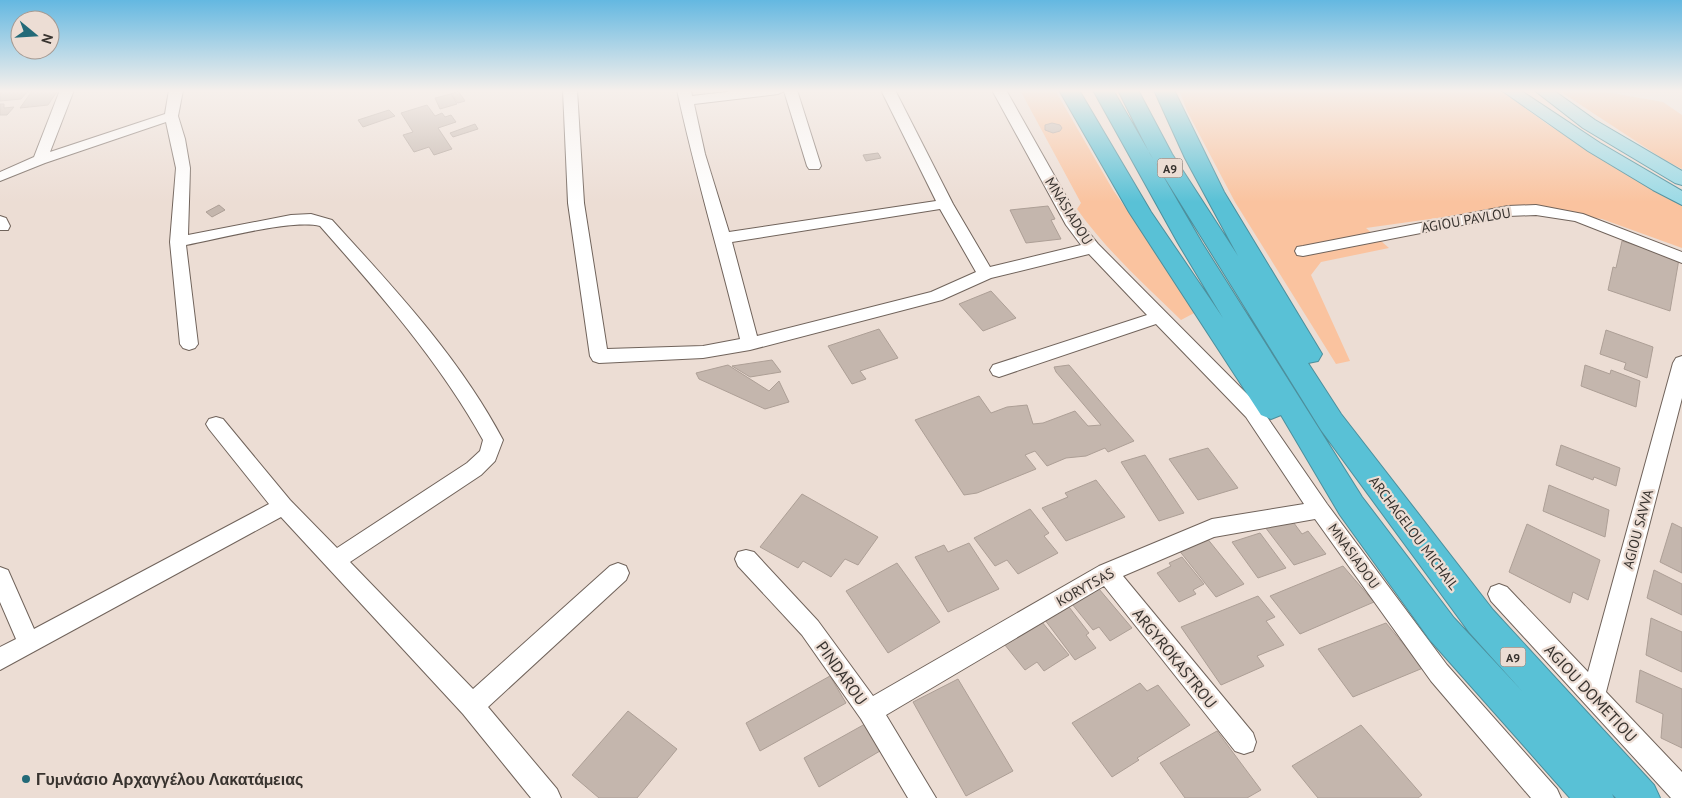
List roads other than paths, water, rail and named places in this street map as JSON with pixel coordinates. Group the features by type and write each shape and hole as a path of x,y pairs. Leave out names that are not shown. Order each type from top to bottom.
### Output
{"highway":[{"path":"1089,127 1102,152 1164,249 1335,508"},
{"name":"A9","path":"1124,127 1190,243 1335,508 1595,798"},
{"name":"ARCHAGELOU MICHAIL","path":"1147,127 1161,154 1217,244 1331,422 1394,508 1481,621 1641,798"},
{"path":"1180,127 1208,183 1352,425 1394,508"}],"main road":[{"path":"1563,127 1644,178 1682,199"},
{"path":"1594,127 1682,179"}],"street":[{"path":"40,160 53,127"},
{"path":"0,177 40,160 138,127"},
{"path":"174,127 182,168 180,234 178,242 189,344"},
{"path":"572,127 576,203 599,356 703,352 750,344 936,296 986,274 1092,248"},
{"path":"693,127 750,344"},
{"path":"802,127 814,166"},
{"path":"907,127 945,204 986,274"},
{"name":"MNASIADOU","path":"1020,127 1074,225 1092,248 1254,412 1335,508 1439,673 1548,798"},
{"path":"723,238 945,204"},
{"name":"AGIOU PAVLOU","path":"1304,251 1508,211 1536,210 1578,217 1682,258"},
{"path":"178,242 292,220 311,219 326,223 418,326 484,422 493,440 488,455 474,469 336,561"},
{"path":"999,370 1159,317"},
{"name":"AGIOU SAVVA","path":"1594,696 1682,363"},
{"path":"216,424 283,506 472,706 548,798"},
{"path":"0,659 283,506"},
{"name":"KORYTSAS","path":"870,711 1107,573 1212,528 1335,508"},
{"name":"PINDAROU","path":"746,559 810,628 870,711 922,798"},
{"path":"472,706 618,573"},
{"name":"ARGYROKASTROU","path":"1107,573 1244,742"},
{"path":"0,577 29,643"},
{"name":"AGIOU DOMETIOU","path":"1499,594 1682,791"}],"place":[{"name":"Γυμνάσιο Αρχαγγέλου Λακατάμειας","path":"26,779"}]}
